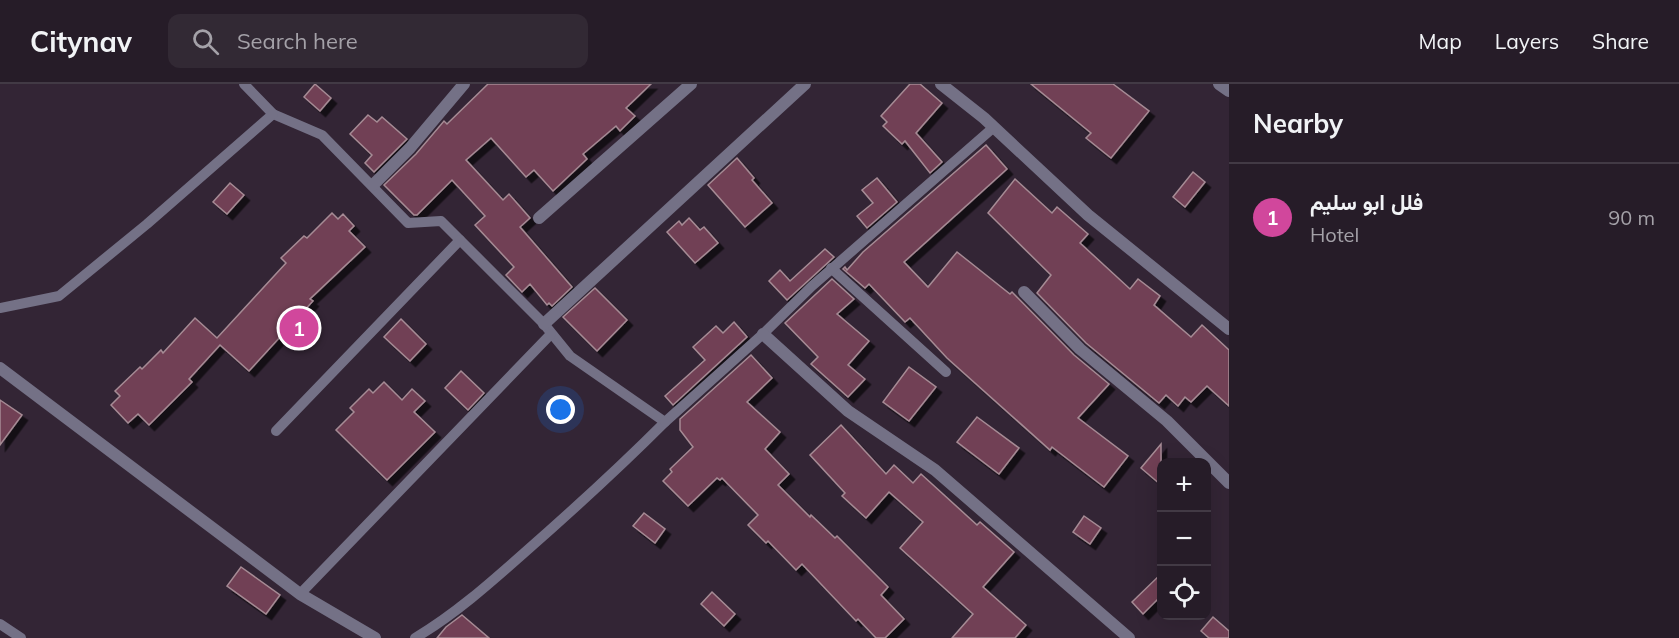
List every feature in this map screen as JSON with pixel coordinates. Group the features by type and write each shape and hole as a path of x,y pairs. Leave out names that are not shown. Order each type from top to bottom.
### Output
{"street":[{"path":"373,185 410,148 464,84"},
{"path":"539,218 691,84"},
{"path":"548,329 805,84"},
{"path":"941,84 994,127 1088,215 1229,329"},
{"path":"1219,84 1229,91"},
{"path":"1024,292 1080,349 1167,421 1229,483"},
{"path":"763,334 848,411 934,470 1128,638"},
{"path":"0,368 300,594 375,638"}],"lane":[{"path":"243,84 273,114 322,135 408,223 441,221 548,329 570,356 665,422"},
{"path":"0,308 59,296 147,224 273,114"},
{"path":"415,638 436,625 504,571 599,487 665,422 763,334 831,268 994,127"},
{"path":"276,431 460,240"},
{"path":"831,268 946,372"},
{"path":"300,594 548,329"},
{"path":"0,624 21,638"}],"building":[{"path":"315,84 331,98 320,111 304,97"},
{"path":"488,84 651,84 626,108 635,116 620,131 616,126 583,154 587,159 553,191 534,170 526,177 491,138 466,160 503,200 509,194 530,218 520,227 572,287 552,306 549,303 547,305 530,284 522,292 506,275 514,267 475,225 485,216 452,180 417,215 414,215 384,185 416,154 444,121 447,124"},
{"path":"910,84 920,84 942,103 916,133 942,162 930,173 905,141 902,144 883,126 887,122 881,116"},
{"path":"1031,84 1113,84 1149,111 1111,158 1086,138 1091,133"},
{"path":"368,115 377,122 382,117 407,139 374,172 365,163 372,155 350,134"},
{"path":"986,145 1007,169 904,262 928,287 957,252 1010,294 1012,292 1074,355 1109,384 1078,418 1128,456 1104,487 1052,447 1050,450 947,358 910,318 905,322 869,284 865,288 843,269 845,267 847,270 863,252"},
{"path":"737,158 772,203 745,227 708,185"},
{"path":"1193,172 1205,182 1185,207 1173,197"},
{"path":"877,178 897,202 867,228 857,216 873,203 862,190"},
{"path":"1015,179 1052,213 1057,207 1088,234 1080,243 1130,289 1138,279 1160,296 1154,305 1191,337 1202,325 1229,350 1229,406 1207,386 1191,402 1185,397 1178,406 1166,395 1159,403 1086,343 1037,293 1051,275 988,213"},
{"path":"230,183 244,195 227,214 213,202"},
{"path":"332,213 338,219 343,214 354,226 349,231 365,247 310,299 313,301 249,371 220,345 189,379 192,382 149,425 138,414 128,423 111,405 120,396 115,391 161,350 163,353 195,318 217,338 286,263 281,258 304,236 307,238"},
{"path":"689,218 700,230 704,227 718,243 695,263 667,232 679,221 682,225"},
{"path":"825,249 834,257 787,300 769,281 780,270 790,281"},
{"path":"832,279 854,299 837,314 869,341 848,365 865,379 848,397 811,364 818,357 785,323"},
{"path":"595,288 627,320 597,351 563,317"},
{"path":"401,319 426,344 410,361 384,337"},
{"path":"734,322 747,337 673,405 665,396 705,360 693,347 716,326 723,333"},
{"path":"751,355 772,378 747,402 780,432 765,449 789,474 778,485 810,517 811,515 835,538 837,536 888,587 881,595 904,619 885,638 876,638 858,619 856,621 802,564 796,570 768,541 766,543 748,525 758,515 722,478 720,480 717,478 688,506 663,481 672,472 670,469 693,447 680,430 680,419"},
{"path":"909,367 936,387 909,421 883,402"},
{"path":"461,371 484,393 468,410 445,388"},
{"path":"384,382 402,400 412,389 425,401 414,412 435,432 387,480 336,430 354,412 350,408 369,389 373,393"},
{"path":"0,400 22,415 0,445"},
{"path":"977,417 1019,448 999,474 957,442"},
{"path":"841,425 886,474 894,465 913,483 921,474 977,525 980,522 1014,552 983,587 1026,625 1015,638 952,638 973,614 900,548 923,522 889,492 866,518 842,496 845,493 810,455"},
{"path":"1161,444 1161,458 1157,458 1157,482 1141,468"},
{"path":"644,513 665,529 655,543 633,526"},
{"path":"1084,516 1101,528 1090,544 1073,532"},
{"path":"241,567 280,595 266,614 227,586"},
{"path":"1157,578 1157,600 1143,614 1132,602"},
{"path":"712,592 735,614 724,626 701,604"},
{"path":"462,615 489,638 437,638 446,627"},
{"path":"1213,617 1229,631 1229,638 1209,638 1201,631"}],"place":[{"name":"فلل ابو سليم","path":"299,328"}]}
